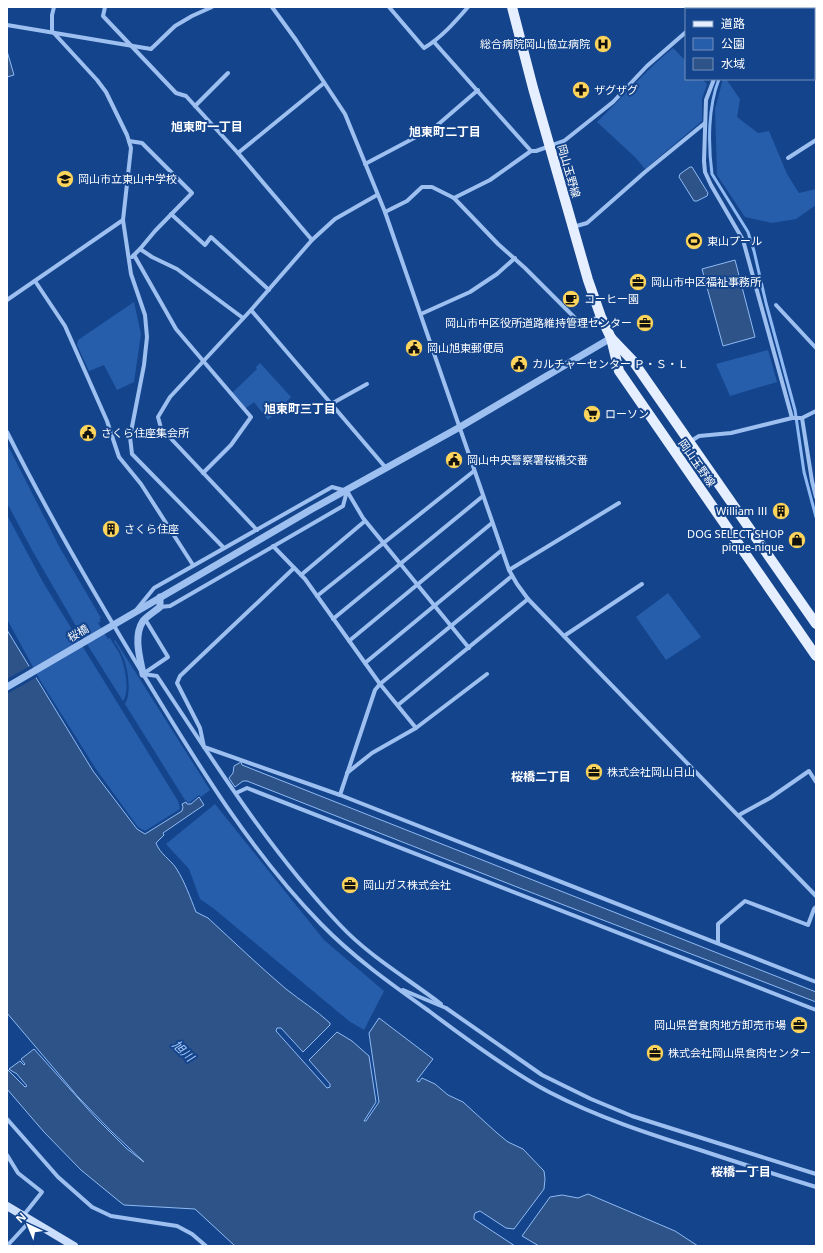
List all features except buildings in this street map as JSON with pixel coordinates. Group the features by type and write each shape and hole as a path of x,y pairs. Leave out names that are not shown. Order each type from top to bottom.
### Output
{"main road":[{"name":"岡山玉野線","path":"512,7 588,280 601,317 611,338 619,371 816,656"},
{"name":"岡山玉野線","path":"611,338 633,361 816,624"},
{"path":"7,1206 74,1246"}],"street":[{"path":"54,7 52,15 52,31 97,80 106,92 131,148 123,220 131,274 145,315 148,337 130,436 132,454 224,548"},
{"path":"104,7 104,16 176,93 186,96 238,153 312,240"},
{"path":"7,25 52,31 151,49 175,26 212,7"},
{"path":"272,7 296,40 345,114 384,212 460,427 492,523 512,576 528,599 816,896"},
{"path":"389,7 424,48 434,42 468,7"},
{"path":"454,198 490,180 530,151 564,141 613,102 647,66 685,33"},
{"path":"434,42 478,90 530,151"},
{"path":"195,106 228,73"},
{"path":"714,80 706,100 704,161 706,172 711,185 743,240 796,418 816,497"},
{"path":"238,153 324,83"},
{"path":"365,164 416,137 427,134 478,90"},
{"path":"573,227 587,223 645,172 705,123"},
{"path":"788,158 816,140"},
{"path":"129,141 142,143 192,192 155,231 140,250 129,260"},
{"path":"384,212 407,201 422,188 432,187 454,198 498,244 515,258 577,320 582,322 601,317"},
{"path":"257,530 160,428 158,417 170,396 251,310 312,240 335,219 377,195"},
{"path":"171,214 205,245 212,237 269,290"},
{"path":"7,300 123,220"},
{"path":"140,250 177,269 243,318"},
{"path":"134,256 176,329 251,417 232,445 202,473"},
{"path":"420,314 470,292 497,274 515,258"},
{"path":"35,281 65,326 108,421 119,457 141,484 193,565"},
{"path":"776,305 816,348"},
{"path":"251,310 386,469"},
{"name":"桜橋","path":"7,687 312,509 347,491 460,427 611,338"},
{"path":"330,404 367,384"},
{"path":"674,451 699,436 731,433 796,418 816,411"},
{"path":"7,432 29,477 113,625 227,808 294,894 346,948 395,987 492,1056 548,1091 617,1122 816,1187"},
{"path":"317,596 474,471"},
{"path":"134,613 154,588 332,488 347,491 365,521 469,648"},
{"path":"143,674 138,648 138,639 140,627 146,619 160,608 170,606 343,506 347,491"},
{"path":"333,619 483,496"},
{"path":"509,570 619,503"},
{"path":"301,575 365,521"},
{"path":"349,641 492,523"},
{"path":"273,546 301,575 380,684 416,728"},
{"path":"365,663 502,550"},
{"path":"204,747 200,728 177,683 180,676 294,568"},
{"path":"340,795 375,690 380,684 512,576"},
{"path":"564,636 642,584"},
{"path":"160,597 160,608"},
{"path":"398,705 528,599"},
{"path":"143,674 168,657 146,619"},
{"path":"143,674 157,676 204,747 277,851 341,926 361,945 511,1055 542,1075 591,1099 632,1116 816,1174"},
{"path":"347,773 372,753 416,728 486,674"},
{"path":"204,747 340,795 816,982"},
{"path":"739,815 770,798 809,771 816,782"},
{"path":"236,793 247,788 816,1010"},
{"path":"718,943 718,924 745,901 808,924 816,907"},
{"path":"395,987 446,1008"},
{"path":"7,1119 58,1177 92,1207 111,1216 177,1226 192,1234 206,1246"},
{"path":"7,1156 18,1173 42,1192 27,1218 7,1246"}],"green space":[{"path":"673,48 685,60 685,80 703,80 707,84 702,99 702,121 645,169 636,158 597,122 663,56"},
{"path":"723,80 727,80 740,99 737,117 758,133 769,131 787,174 799,193 816,189 816,205 796,219 772,223 745,217 717,175 715,109"},
{"path":"134,302 141,334 134,382 117,390 104,365 89,371 77,345 78,340"},
{"path":"768,350 777,382 730,396 716,364"},
{"path":"260,363 291,397 268,420 254,402 246,408 232,393 257,369 256,367"},
{"path":"7,444 60,548 101,618 99,619 101,621 98,623 108,639 110,638 120,655 126,679 126,691 123,701 80,633 32,550 7,503"},
{"path":"7,515 44,584 178,801 180,809 145,831 138,827 96,769 40,680 7,619"},
{"path":"668,593 701,637 666,660 636,617"},
{"path":"115,640 210,790 201,797 199,795 189,803 185,800 125,704 129,687 127,672 124,660 114,641"},
{"path":"215,804 324,940 384,991 364,1030 349,1021 213,908 200,899 189,869 166,844"}],"water":[{"path":"7,51 14,75 7,77"},
{"path":"692,167 708,193 707,196 697,201 694,201 679,177 680,174"},
{"path":"735,260 755,337 723,346 702,269"},
{"name":"旭川","path":"7,630 93,771 137,829 145,834 182,811 182,804 186,802 187,804 191,804 199,797 204,805 163,833 164,835 156,843 179,873 196,912 208,918 286,989 330,1023 330,1025 303,1052 281,1028 277,1028 276,1031 327,1088 330,1087 330,1084 309,1060 337,1032 352,1041 369,1056 376,1102 364,1121 366,1121 379,1102 369,1033 379,1018 433,1059 417,1081 419,1082 422,1078 435,1084 448,1095 463,1102 508,1142 523,1149 544,1171 544,1189 514,1229 506,1228 480,1211 475,1213 474,1219 515,1246 235,1246 195,1209 124,1205 81,1170 44,1132 7,1089 8,1070 25,1087 27,1086 16,1073 9,1069 20,1061 24,1065 25,1064 21,1059 34,1049 96,1118 126,1148 144,1162 79,1098 7,1013"},
{"path":"241,762 242,765 816,992 816,1002 247,781 243,781 235,787 229,778 233,773 234,766"},
{"path":"588,1194 675,1231 698,1246 539,1246 522,1236 550,1197 562,1195 578,1198"}],"pier":[{"path":"30,666 37,677 7,694 7,679"}],"waterway":[{"path":"719,80 715,90 710,126 712,174 748,232 754,251 766,303 795,410 804,472 816,517"}],"place":[{"name":"総合病院岡山協立病院","path":"603,44"},
{"name":"ザグザグ","path":"581,90"},
{"name":"岡山市立東山中学校","path":"65,179"},
{"name":"東山プール","path":"694,241"},
{"name":"岡山市中区福祉事務所","path":"638,282"},
{"name":"コーヒー園","path":"571,299"},
{"name":"岡山市中区役所道路維持管理センター","path":"645,323"},
{"name":"岡山旭東郵便局","path":"414,348"},
{"name":"カルチャーセンター Ｐ・Ｓ・Ｌ","path":"519,364"},
{"name":"ローソン","path":"592,414"},
{"name":"さくら住座集会所","path":"88,433"},
{"name":"岡山中央警察署桜橋交番","path":"454,460"},
{"name":"William Ⅲ","path":"781,511"},
{"name":"さくら住座","path":"111,529"},
{"name":"DOG SELECT SHOP pique-nique","path":"797,540"},
{"name":"株式会社岡山日山","path":"594,772"},
{"name":"岡山ガス株式会社","path":"350,885"},
{"name":"岡山県営食肉地方卸売市場","path":"799,1025"},
{"name":"株式会社岡山県食肉センター","path":"655,1053"}],"district":[{"name":"旭東町一丁目","path":"207,127"},
{"name":"旭東町二丁目","path":"445,132"},
{"name":"旭東町三丁目","path":"300,409"},
{"name":"桜橋二丁目","path":"541,777"},
{"name":"桜橋一丁目","path":"741,1172"}]}
